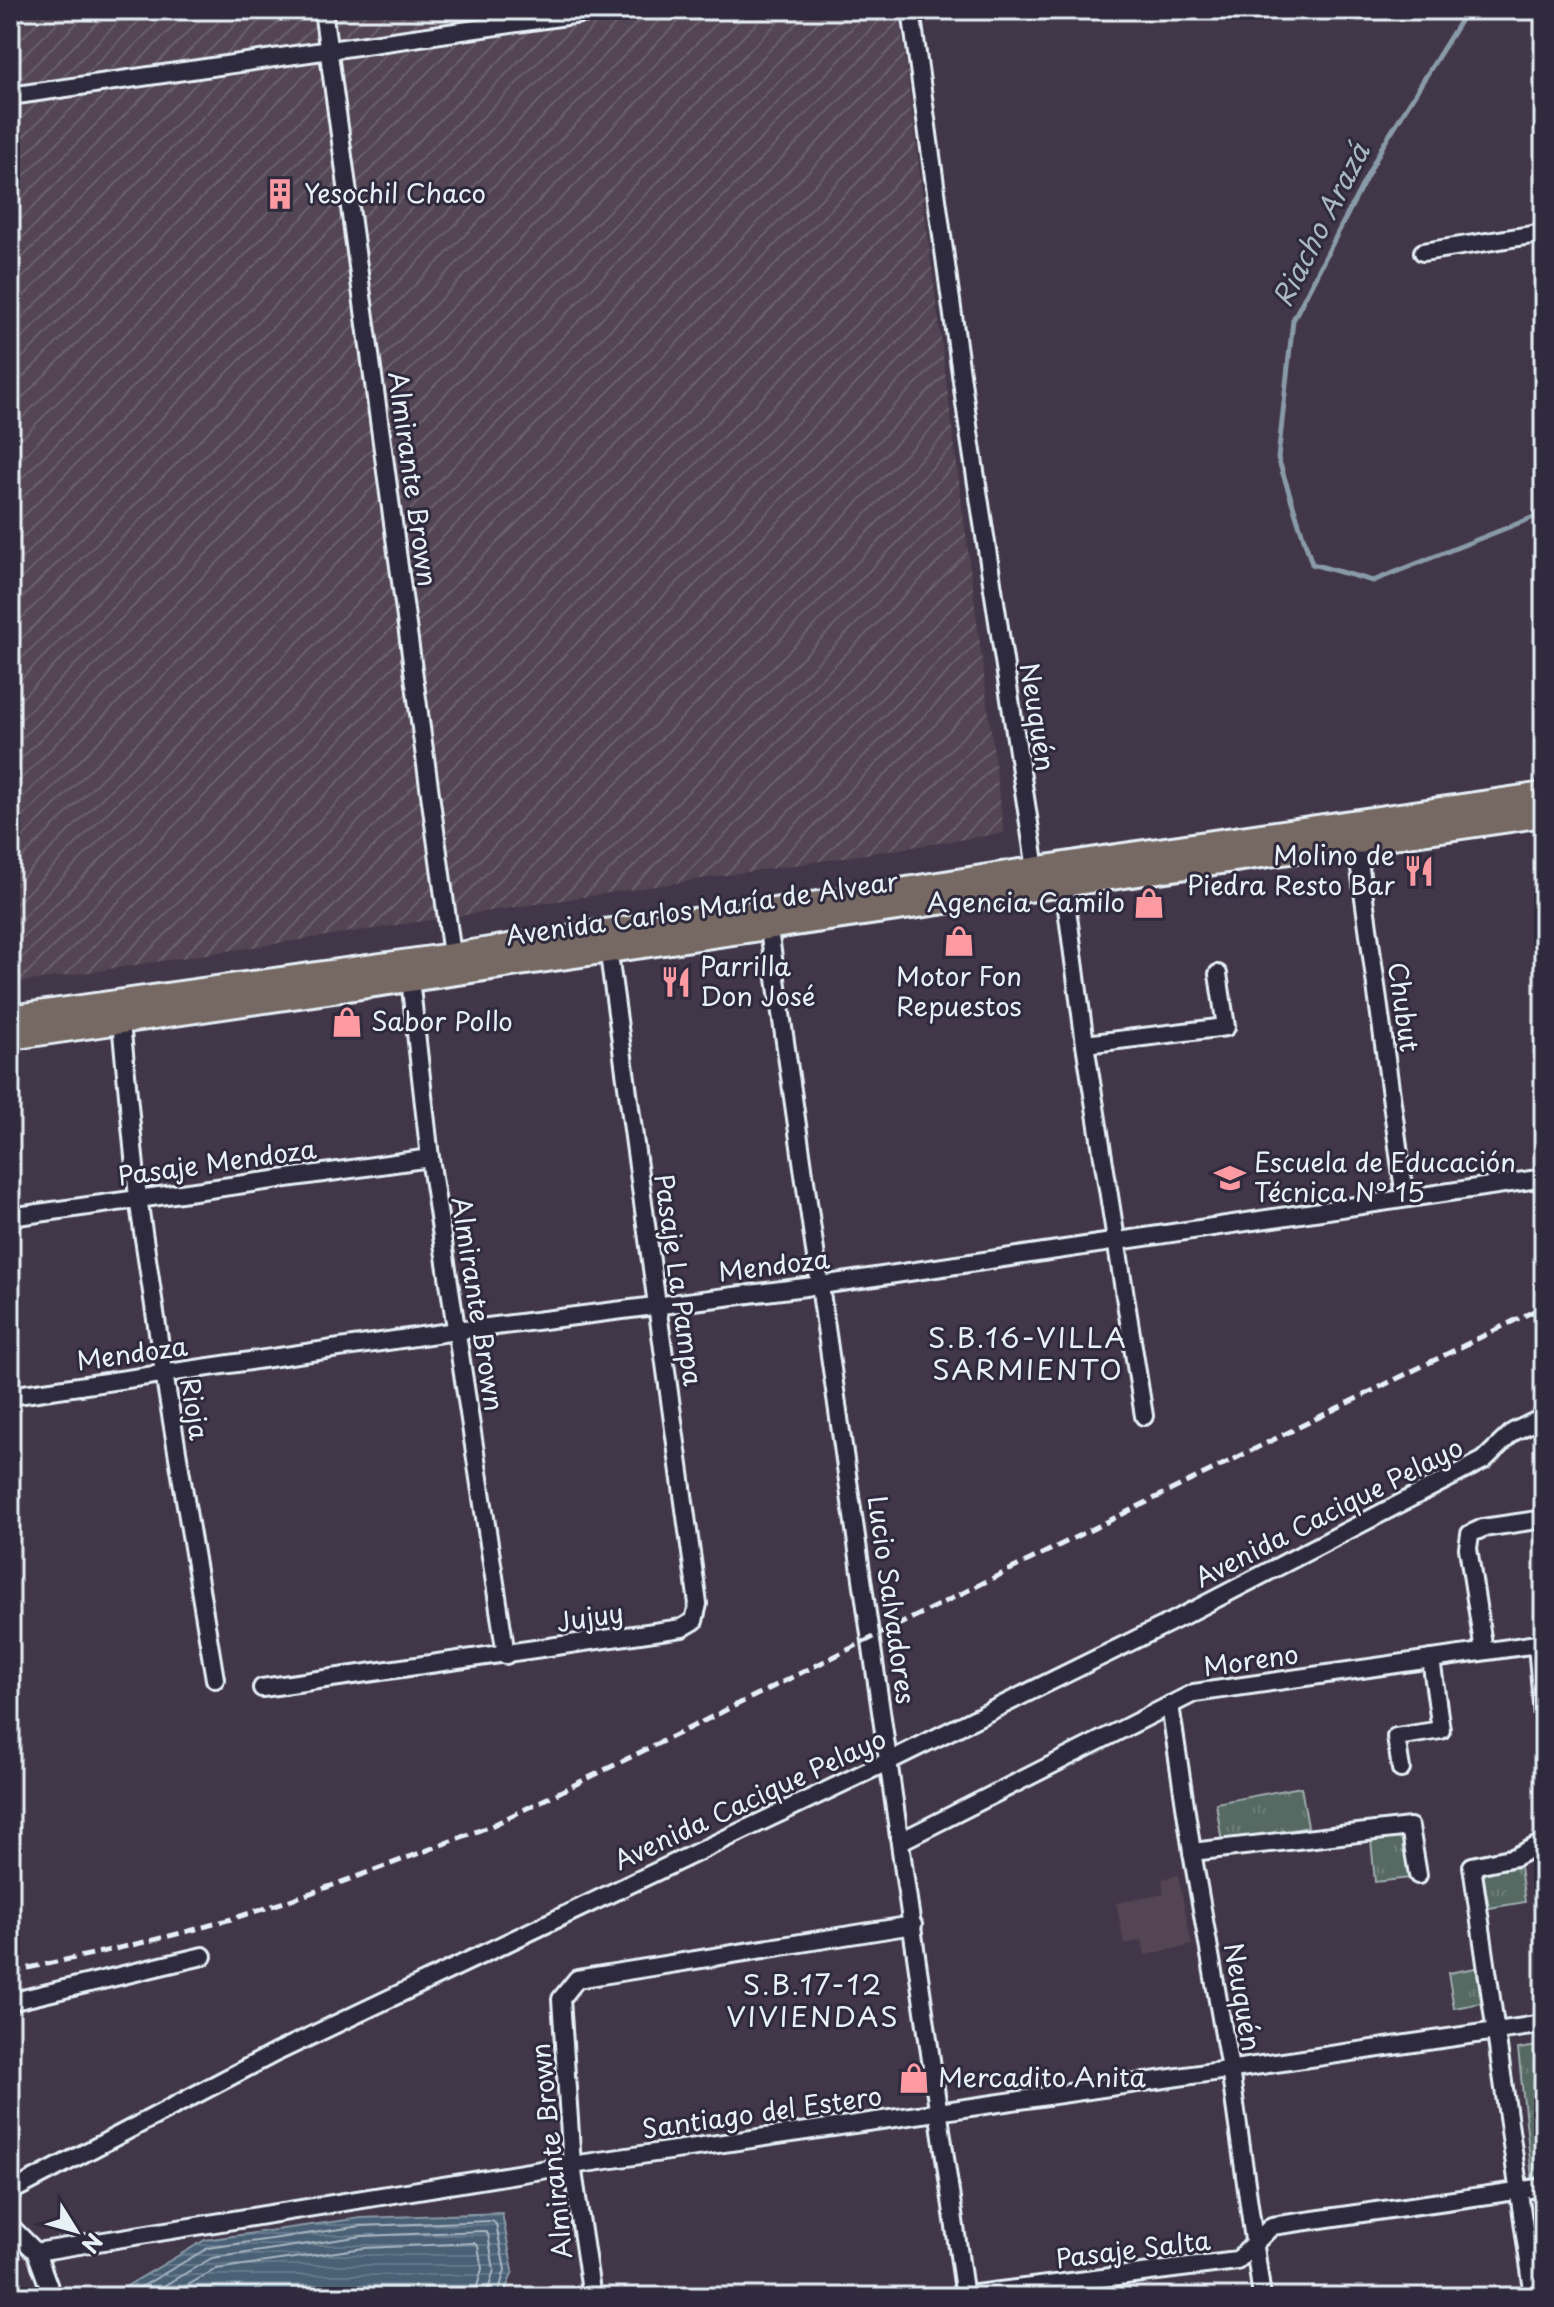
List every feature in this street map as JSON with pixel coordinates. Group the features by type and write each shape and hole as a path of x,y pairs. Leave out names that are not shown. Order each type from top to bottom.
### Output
{"main road":[{"name":"Avenida Carlos María de Alvear","path":"10,1038 120,1012 607,941 768,919 1064,886 1544,794"},
{"name":"Avenida Carlos María de Alvear","path":"768,919 1036,869 1355,832 1544,815"},
{"name":"Avenida Carlos María de Alvear","path":"409,970 452,955 607,941"},
{"name":"Avenida Carlos María de Alvear","path":"10,1017 120,1012"}],"street":[{"name":"Almirante Brown","path":"323,10 452,955"},
{"path":"10,96 608,10"},
{"name":"Neuquén","path":"911,10 969,432 1036,869"},
{"path":"1423,252 1544,233"},
{"name":"Chubut","path":"1355,832 1405,1198"},
{"path":"1036,869 1064,886 1085,1044 1144,1416"},
{"name":"Lucio Salvadores","path":"768,919 939,2111 960,2296"},
{"name":"Pasaje La Pampa","path":"607,941 698,1604 694,1621 682,1628"},
{"name":"Almirante Brown","path":"409,970 430,1158 506,1655"},
{"path":"1085,1044 1226,1027 1218,974"},
{"name":"Rioja","path":"120,1012 138,1198 215,1679"},
{"name":"Pasaje Mendoza","path":"10,1217 430,1158"},
{"name":"Mendoza","path":"10,1396 456,1331 821,1285 1544,1178"},
{"name":"Avenida Cacique Pelayo","path":"10,2192 275,2053 889,1761 1175,1620 1484,1460 1513,1432 1544,1417"},
{"path":"1484,1651 1468,1548 1470,1534 1483,1528 1544,1519"},
{"name":"Jujuy","path":"262,1688 682,1628"},
{"path":"1540,1644 1544,1728"},
{"name":"Moreno","path":"901,1841 1194,1693 1540,1644"},
{"path":"1401,1769 1396,1737 1441,1730 1431,1659"},
{"name":"Neuquén","path":"1170,1705 1230,2069 1262,2297"},
{"path":"1192,1852 1410,1827 1418,1875"},
{"path":"1534,2297 1472,1866 1515,1857 1544,1842"},
{"name":"Almirante Brown","path":"592,2297 572,2165 561,1999 577,1979 913,1925"},
{"path":"10,2002 203,1956"},
{"name":"Santiago del Estero","path":"36,2252 572,2165 1544,2024"},
{"name":"Pasaje Salta","path":"960,2296 1237,2261 1272,2226 1544,2187"},
{"path":"10,2226 36,2252 45,2293"}],"shaded area":[{"path":"10,10 899,10 1004,833 10,984"},
{"path":"1178,1875 1192,1945 1145,1955 1142,1940 1124,1944 1116,1903 1164,1894 1162,1879"}],"green space":[{"path":"1301,1787 1308,1827 1222,1843 1216,1803"},
{"path":"1406,1836 1410,1878 1375,1882 1371,1840"},
{"path":"1520,1867 1525,1902 1489,1908 1483,1873"},
{"path":"1476,1968 1482,2003 1454,2008 1448,1973"},
{"path":"1544,2045 1544,2177 1532,2178 1518,2049"}],"water":[{"path":"502,2213 513,2271 503,2297 108,2297 205,2240 361,2218"}],"waterway":[{"name":"Riacho Arazá","path":"1467,10 1382,147 1293,320 1278,458 1312,564 1373,581 1544,513"},
{"path":"1511,2037 1544,2033"},
{"path":"1262,2073 1485,2041"}],"railway":[{"path":"10,1972 153,1940 237,1917 348,1880 493,1825 1544,1306"}],"place":[{"name":"Yesochil Chaco","path":"280,194"},
{"name":"Molino de Piedra Resto Bar","path":"1419,871"},
{"name":"Agencia Camilo","path":"1149,903"},
{"name":"Motor Fon Repuestos","path":"959,941"},
{"name":"Parrilla Don José","path":"676,982"},
{"name":"Sabor Pollo","path":"347,1022"},
{"name":"Escuela de Educación Técnica N° 15","path":"1230,1178"},
{"name":"Mercadito Anita","path":"914,2078"}],"district":[{"name":"S.B.16-VILLA SARMIENTO","path":"1028,1354"},
{"name":"S.B.17-12 VIVIENDAS","path":"813,2001"}]}
